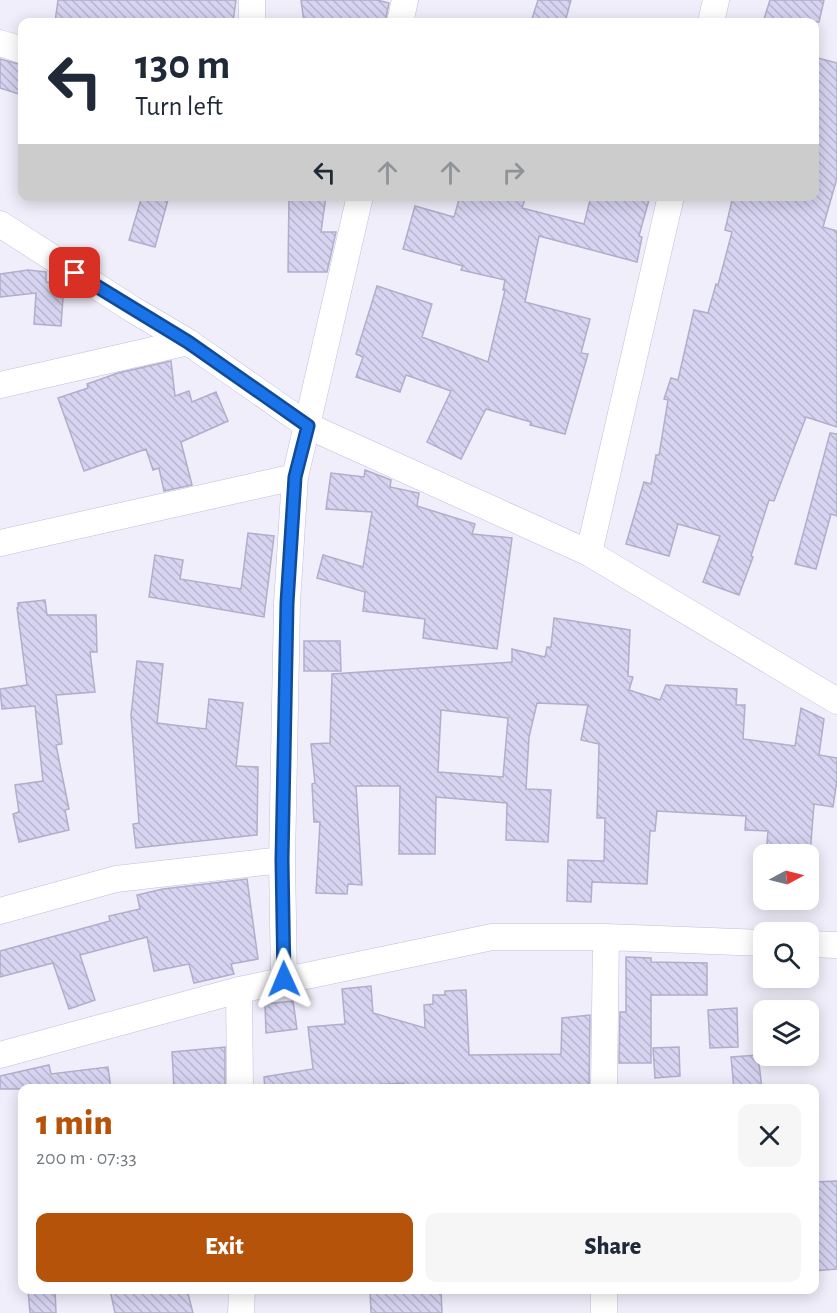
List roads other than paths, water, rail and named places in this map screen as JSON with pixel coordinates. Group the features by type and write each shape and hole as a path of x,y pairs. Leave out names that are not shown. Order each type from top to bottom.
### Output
{"street":[{"path":"252,0 252,18"},
{"path":"401,18 405,0"},
{"path":"712,18 716,0"},
{"path":"0,43 18,49"},
{"path":"284,979 282,860 287,603 295,477 359,201"},
{"path":"589,553 670,201"},
{"path":"0,224 132,309 188,342 308,426 589,553 837,701"},
{"path":"0,385 188,342"},
{"path":"0,543 295,477"},
{"path":"0,911 117,879 282,860"},
{"path":"0,1055 284,979 492,937 606,937 753,943"},
{"path":"604,1084 606,937"},
{"path":"819,944 837,945"},
{"path":"239,990 240,1084"},
{"path":"241,1313 242,1294"},
{"path":"604,1294 604,1313"}]}
